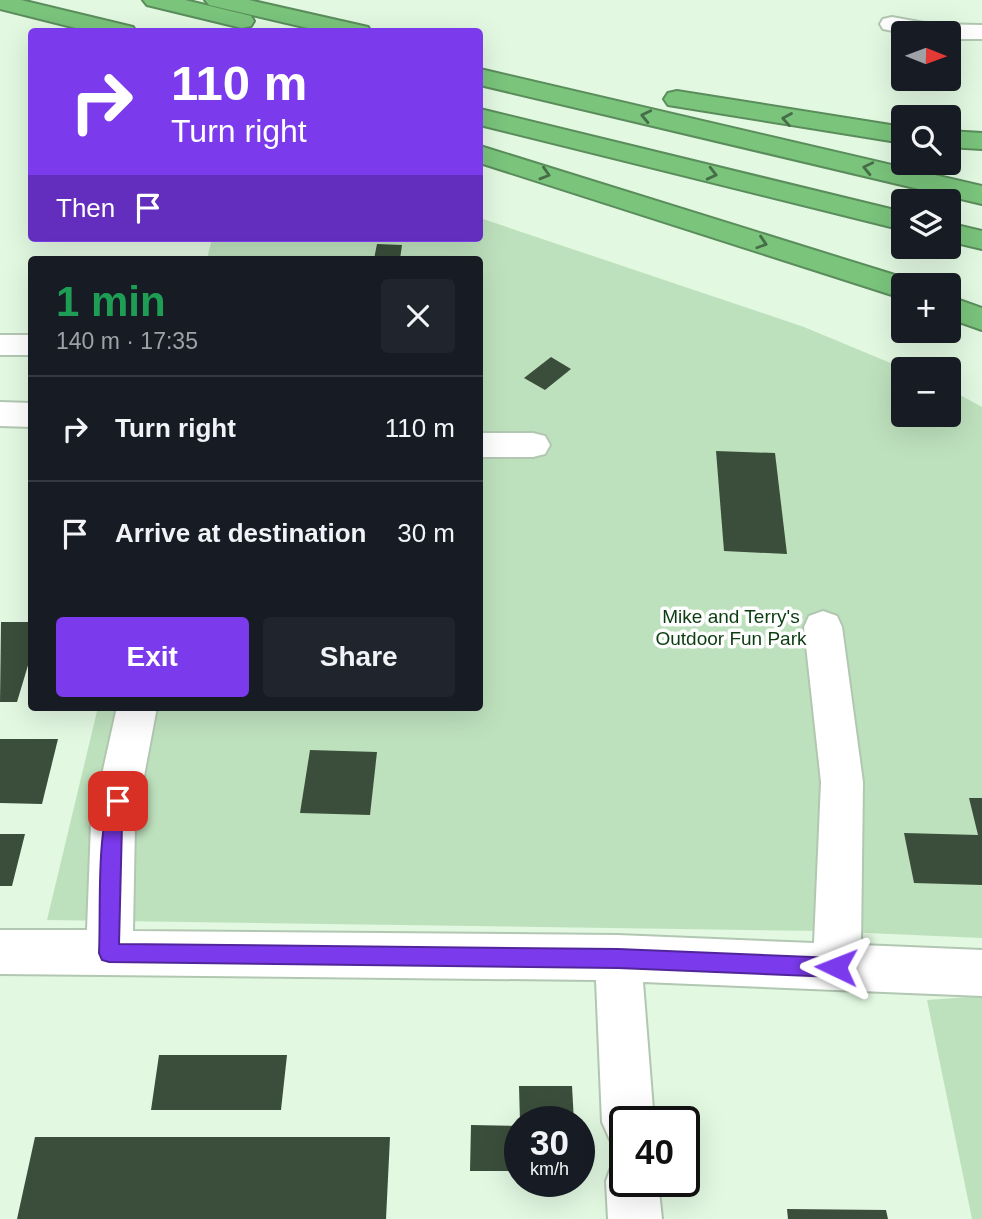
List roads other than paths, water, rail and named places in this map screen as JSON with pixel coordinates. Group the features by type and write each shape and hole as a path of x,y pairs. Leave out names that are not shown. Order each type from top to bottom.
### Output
{"highway":[{"path":"155,0 269,28"},
{"path":"218,0 341,28"},
{"path":"9,4 74,28"},
{"path":"9,4 108,28"},
{"path":"483,58 708,104 891,133"},
{"path":"483,78 982,195"},
{"path":"483,118 891,218"},
{"path":"961,140 982,141"},
{"path":"483,155 891,284"},
{"path":"961,235 982,240"},
{"path":"961,311 982,320"}],"street":[{"path":"961,32 982,32"},
{"path":"0,345 28,345"},
{"path":"0,414 28,415"},
{"path":"483,445 533,446"},
{"path":"824,627 842,782 836,967"},
{"path":"109,953 113,824 136,711"},
{"path":"0,952 618,958 982,973"},
{"path":"618,958 627,1106"},
{"path":"633,1197 635,1219"}],"park label":[{"name":"Mike and Terry's Outdoor Fun Park","path":"731,627"}]}
